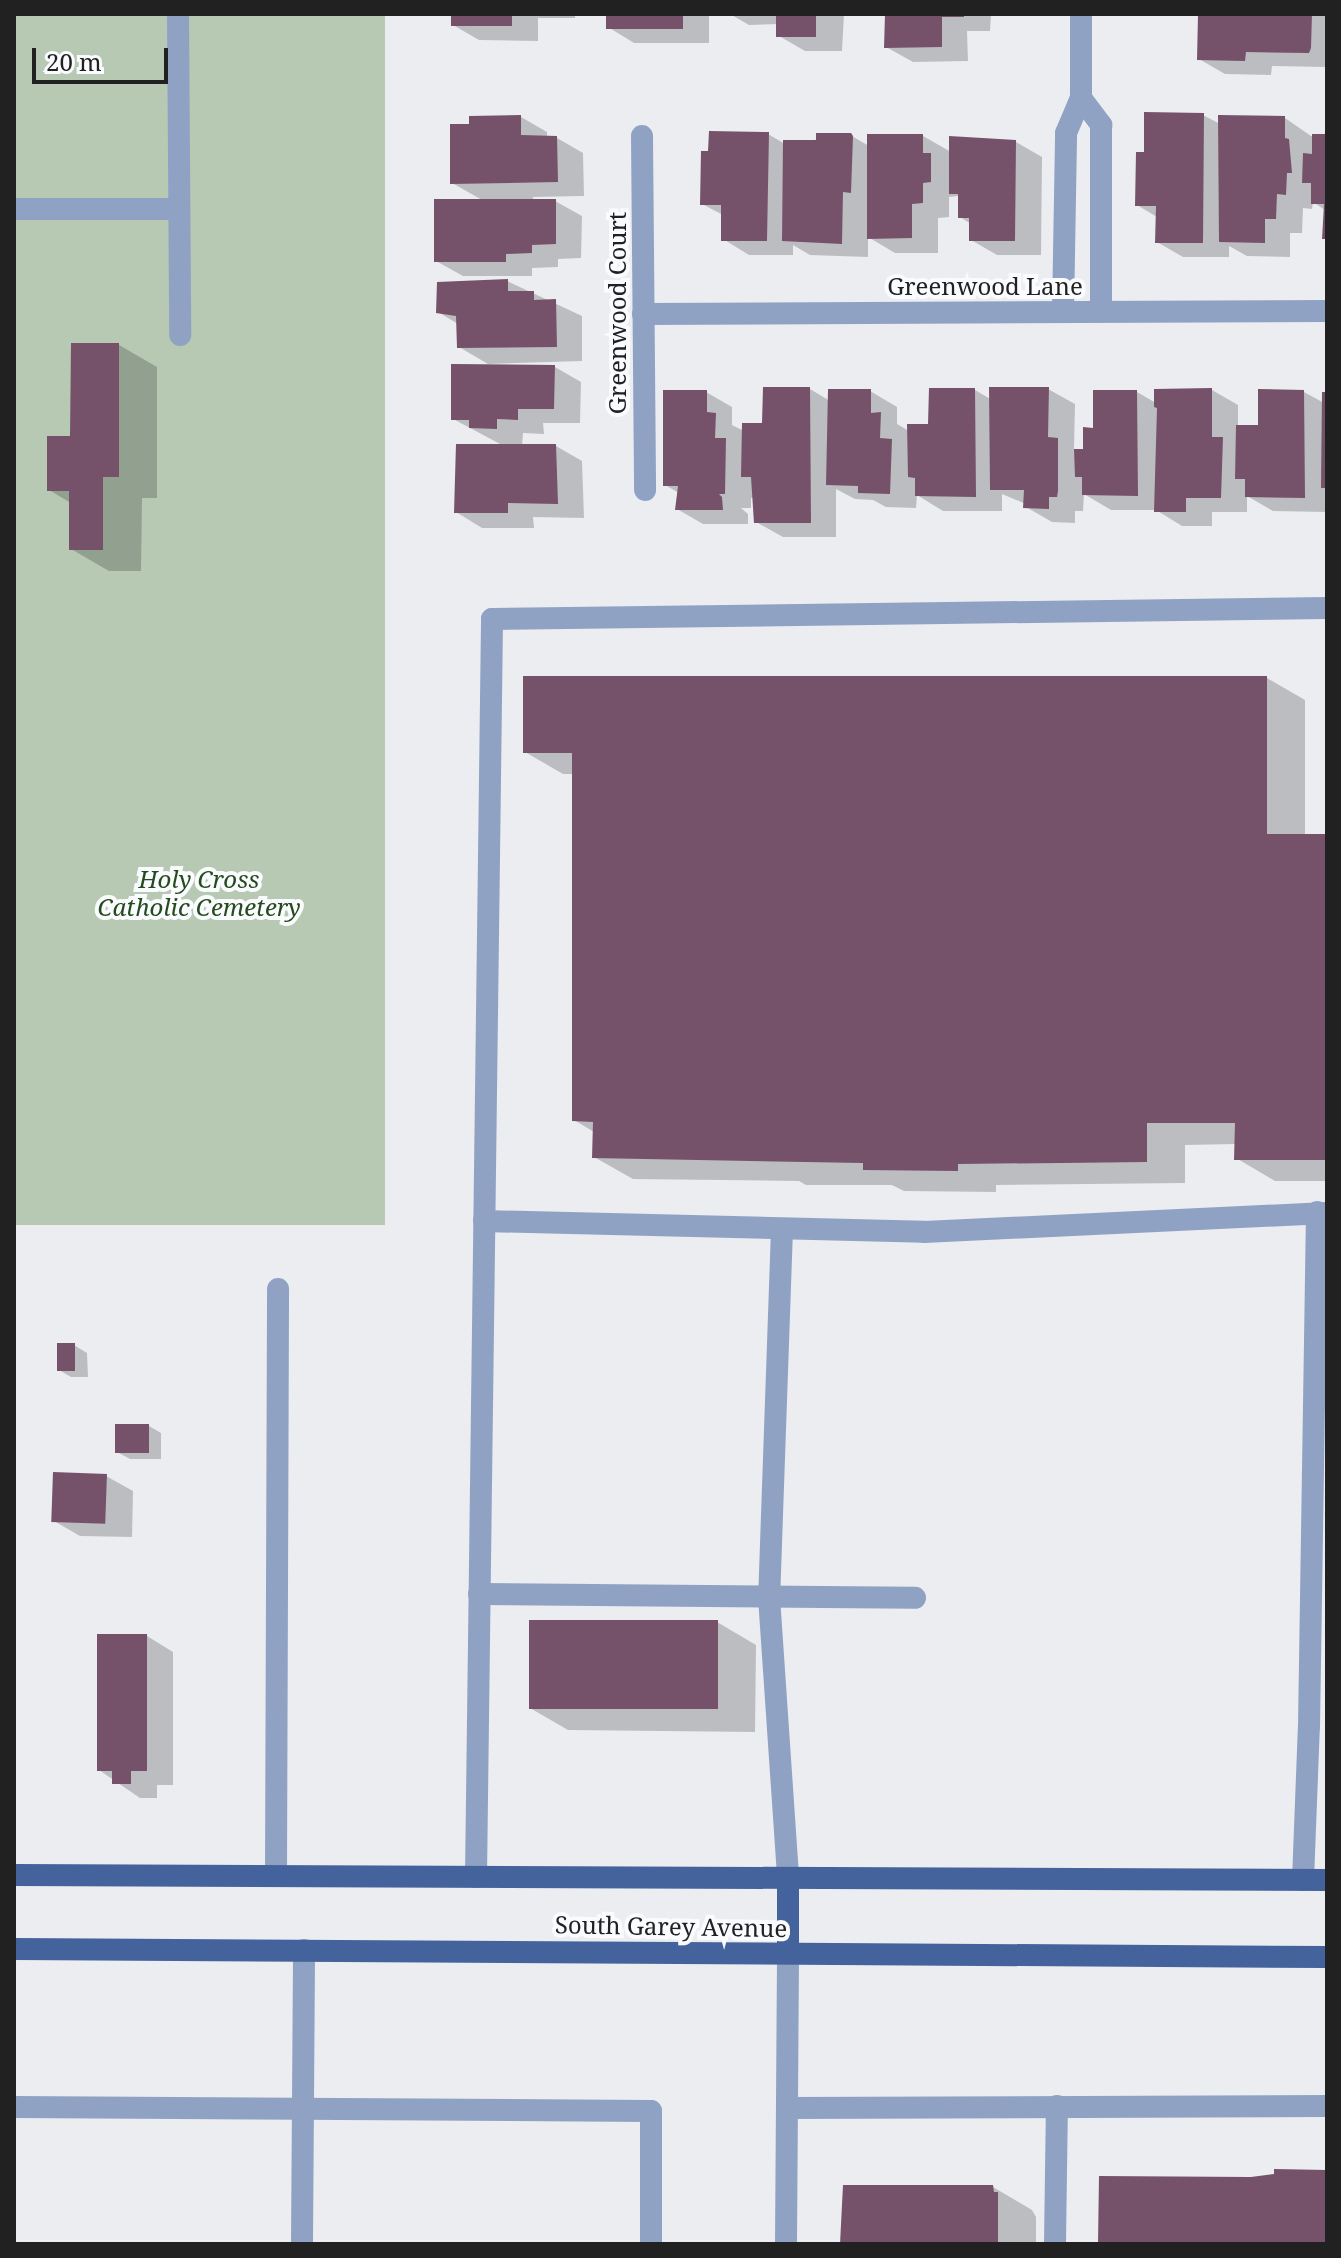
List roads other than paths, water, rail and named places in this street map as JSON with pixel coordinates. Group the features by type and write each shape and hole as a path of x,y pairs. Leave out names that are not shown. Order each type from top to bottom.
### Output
{"main road":[{"name":"South Garey Avenue","path":"14,1875 1327,1880"},
{"path":"788,1878 788,1953"},
{"name":"South Garey Avenue","path":"14,1949 1327,1957"}],"street":[{"path":"178,14 180,335"},
{"path":"1063,311 1066,133 1081,98 1081,14"},
{"path":"1081,98 1101,125 1101,311"},
{"name":"Greenwood Court","path":"642,136 645,490"},
{"path":"14,209 179,209"},
{"name":"Greenwood Lane","path":"643,314 1327,311"},
{"path":"476,1877 492,619 1327,608"},
{"path":"484,1221 924,1232 1322,1212 1303,1880"},
{"path":"782,1229 769,1597 788,1878"},
{"path":"276,1875 278,1289"},
{"path":"479,1594 915,1598"},
{"path":"302,2244 304,1950"},
{"path":"786,2244 788,1953"},
{"path":"1055,2244 1057,2106"},
{"path":"787,2108 1327,2106"},
{"path":"14,2107 651,2111 651,2244"}],"park label":[{"name":"Holy Cross Catholic Cemetery","path":"199,893"}]}
